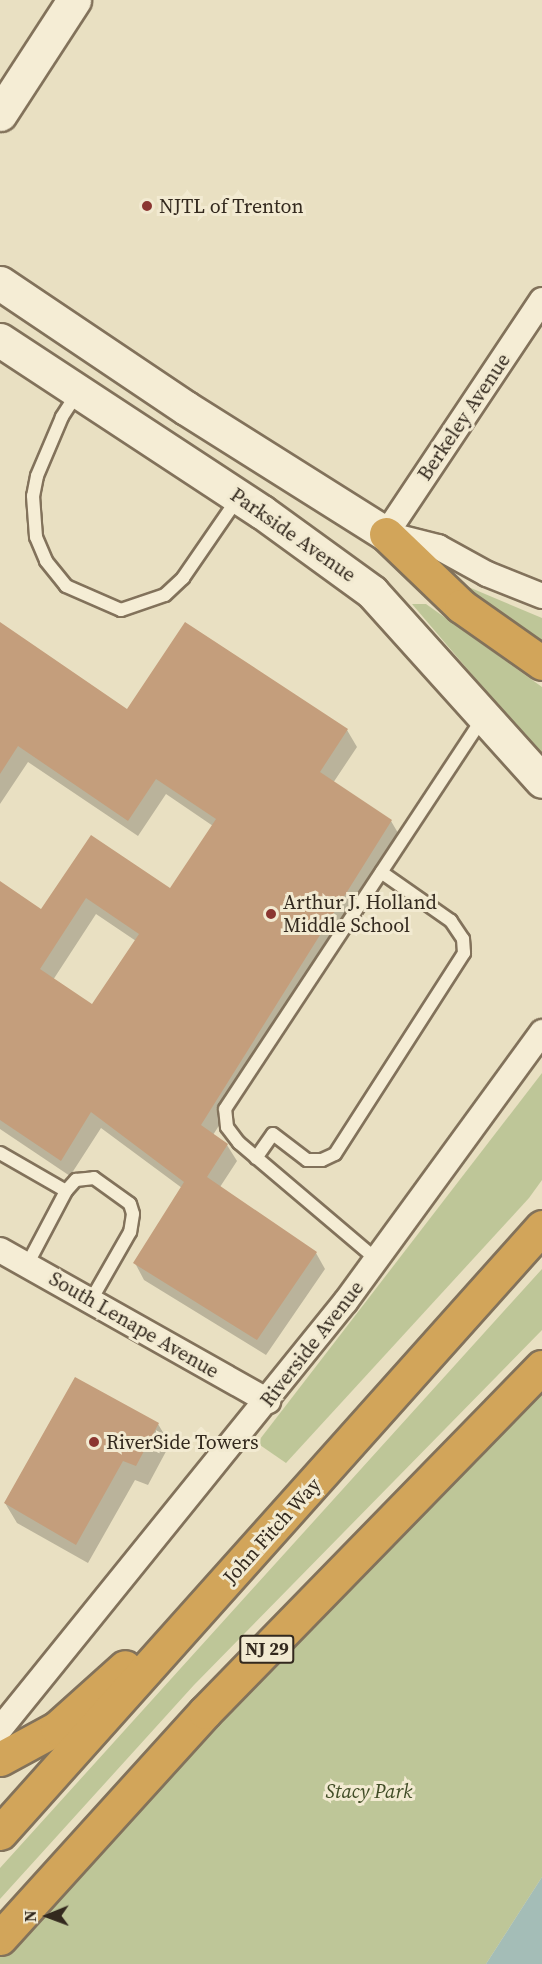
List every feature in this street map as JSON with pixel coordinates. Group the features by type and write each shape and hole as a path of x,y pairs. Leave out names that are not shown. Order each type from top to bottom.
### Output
{"highway":[{"path":"386,534 461,606 542,663"},
{"name":"John Fitch Way","path":"0,1833 542,1227"},
{"name":"NJ 29","path":"0,1938 205,1712 542,1367"},
{"path":"0,1760 57,1728 255,1549"}],"main road":[{"path":"0,114 74,0"},
{"path":"0,283 186,408 386,534"},
{"name":"Parkside Avenue","path":"0,340 238,496 372,592 542,780"}],"street":[{"name":"Berkeley Avenue","path":"386,534 542,300"},
{"path":"386,534 438,547 487,574 542,596"},
{"name":"Riverside Avenue","path":"0,1729 267,1401 376,1258 542,1032"},
{"name":"South Lenape Avenue","path":"0,1250 267,1401"}],"lane":[{"path":"78,392 62,417 37,476 33,496 36,537 46,561 66,586 121,610 165,595 183,578 238,496"},
{"path":"376,1258 256,1158 227,1127 225,1109 484,717"},
{"path":"256,1158 273,1134 307,1160 322,1160 335,1154 464,953 463,939 450,921 381,872"},
{"path":"0,1152 66,1191"},
{"path":"27,1265 66,1191 76,1180 94,1178 130,1204 134,1214 130,1232 91,1300"}],"green space":[{"path":"459,583 542,618 542,643"},
{"path":"412,604 426,604 542,687 542,757"},
{"path":"542,1073 542,1180 529,1198 286,1463 257,1443"},
{"path":"542,1269 542,1330 194,1685 0,1899 0,1868"},
{"name":"Stacy Park","path":"542,1367 542,1877 486,1964 0,1964 0,1940"}],"water":[{"path":"542,1877 542,1964 486,1964"}],"building":[{"path":"0,622 127,709 185,622 348,729 320,772 392,820 201,1125 228,1144 207,1177 317,1252 257,1340 133,1263 184,1182 91,1112 61,1161 0,1120 0,881 41,909 91,835 170,888 216,819 156,779 128,821 18,746 0,774","holes":["86,898 139,934 92,1004 40,969"]},
{"name":"RiverSide Towers","path":"75,1377 159,1423 136,1466 123,1461 76,1545 4,1503"}],"place":[{"name":"NJTL of Trenton","path":"147,206"},
{"name":"Arthur J. Holland Middle School","path":"271,914"},
{"name":"RiverSide Towers","path":"94,1442"}]}
